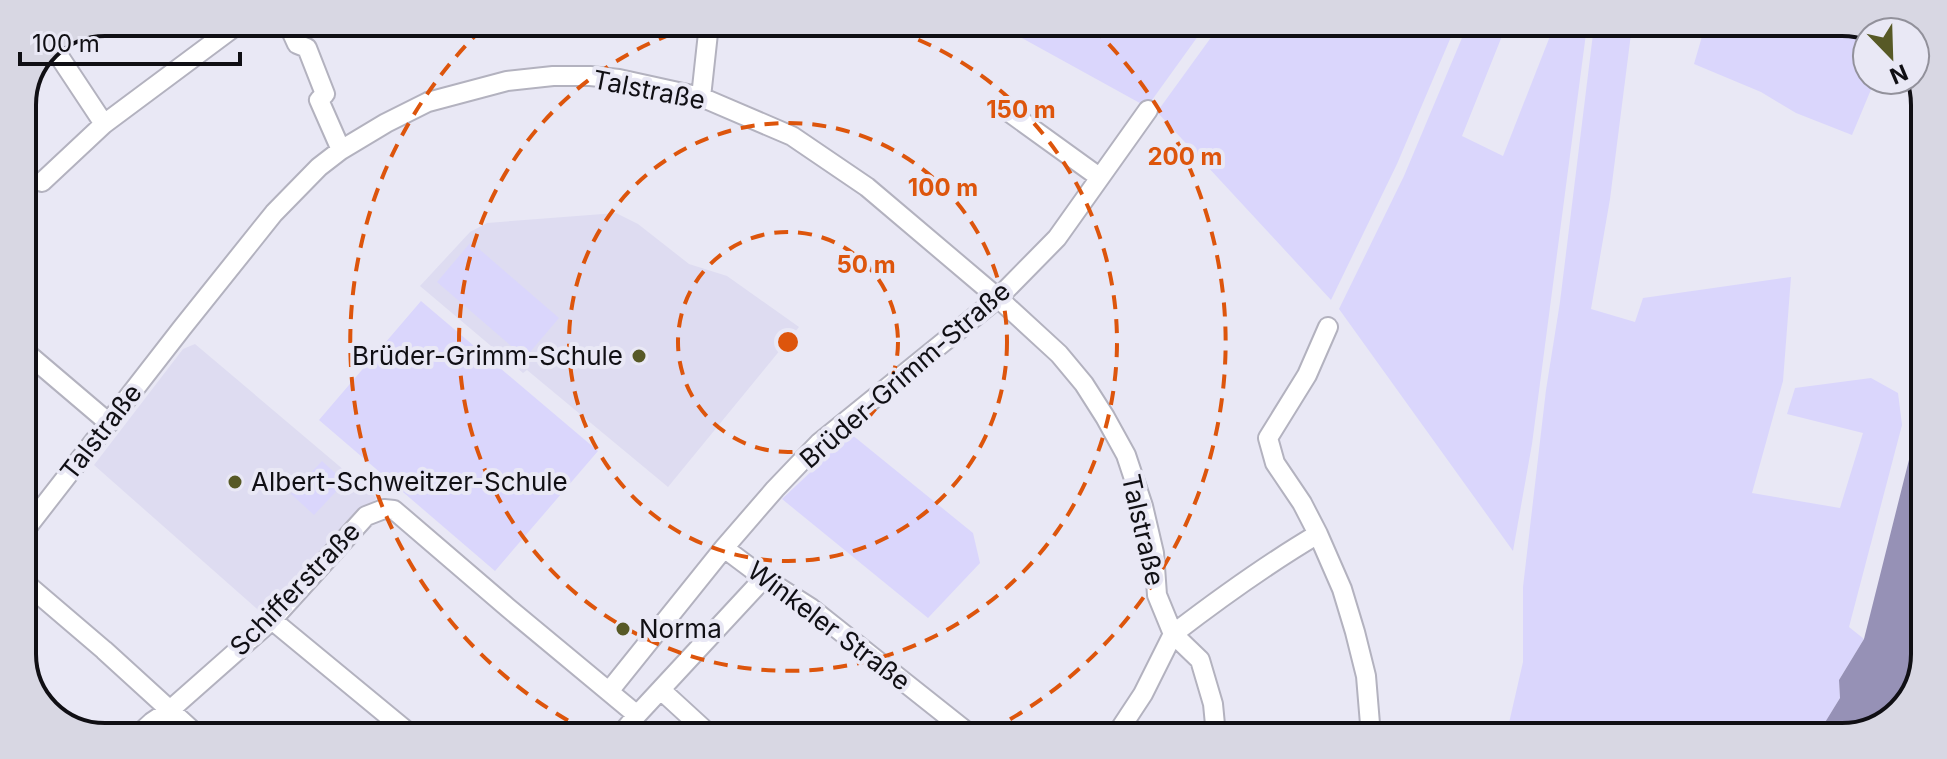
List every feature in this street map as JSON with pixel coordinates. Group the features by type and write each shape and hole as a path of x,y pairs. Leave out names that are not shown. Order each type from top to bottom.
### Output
{"street":[{"path":"42,182 104,124 222,36"},
{"path":"293,36 297,44 307,48 325,94 319,100 341,150"},
{"path":"701,97 708,36"},
{"path":"58,55 104,124"},
{"name":"Talstraße","path":"36,516 274,213 296,188 341,150 428,102 507,81 553,76 619,79 701,97 792,136 867,187 1059,354 1084,384 1126,455 1154,553 1157,595 1173,634"},
{"path":"1002,107 1099,177"},
{"name":"Brüder-Grimm-Straße","path":"610,690 724,548 819,443 998,298 1057,238 1148,110"},
{"path":"1328,327 1307,375 1268,438 1275,463 1302,503 1342,589 1366,676 1370,723"},
{"path":"36,361 109,423"},
{"name":"Schifferstraße","path":"151,723 170,710 272,620 366,516 384,509 394,510 610,690"},
{"path":"1124,723 1143,694 1173,634 1278,557 1318,534"},
{"name":"Winkeler Straße","path":"724,548 811,608 956,723"},
{"path":"630,723 764,578"},
{"path":"36,592 184,723"},
{"path":"272,620 397,723"},
{"path":"1173,634 1200,660 1213,704 1215,723"},
{"path":"610,690 637,715"},
{"path":"661,690 697,723"}],"shaded area":[{"path":"1018,36 1198,36 1147,107"},
{"path":"1212,36 1451,36 1397,164 1331,300 1157,112"},
{"path":"1463,36 1502,36 1462,136 1503,156 1550,36 1586,36 1532,444 1513,551 1339,309 1404,176"},
{"path":"1593,36 1631,36 1610,199 1591,309 1635,322 1643,298 1791,277 1783,381 1752,493 1840,508 1863,433 1787,414 1795,388 1871,378 1898,393 1902,425 1849,627 1864,639 1839,680 1840,698 1825,723 1509,723 1523,662 1523,587 1546,390"},
{"path":"1702,36 1851,37 1851,96 1868,96 1852,135 1796,113 1761,92 1694,64"},
{"name":"Brüder-Grimm-Schule","path":"616,213 638,224 689,264 727,276 799,327 668,487 527,370 523,373 420,286 470,232 487,223"},
{"path":"471,242 559,318 525,358 437,282"},
{"path":"421,301 598,451 495,571 319,420"},
{"name":"Albert-Schweitzer-Schule","path":"195,344 377,498 265,616 94,465 183,349"},
{"path":"851,434 973,533 980,563 928,618 782,499"},
{"path":"1911,452 1910,668 1897,696 1873,716 1860,721 1825,723 1840,698 1839,680 1864,639"},
{"path":"322,461 345,482 314,515 291,494"}],"place":[{"name":"Brüder-Grimm-Schule","path":"639,356"},
{"name":"Albert-Schweitzer-Schule","path":"235,482"},
{"name":"Norma","path":"623,629"}]}
